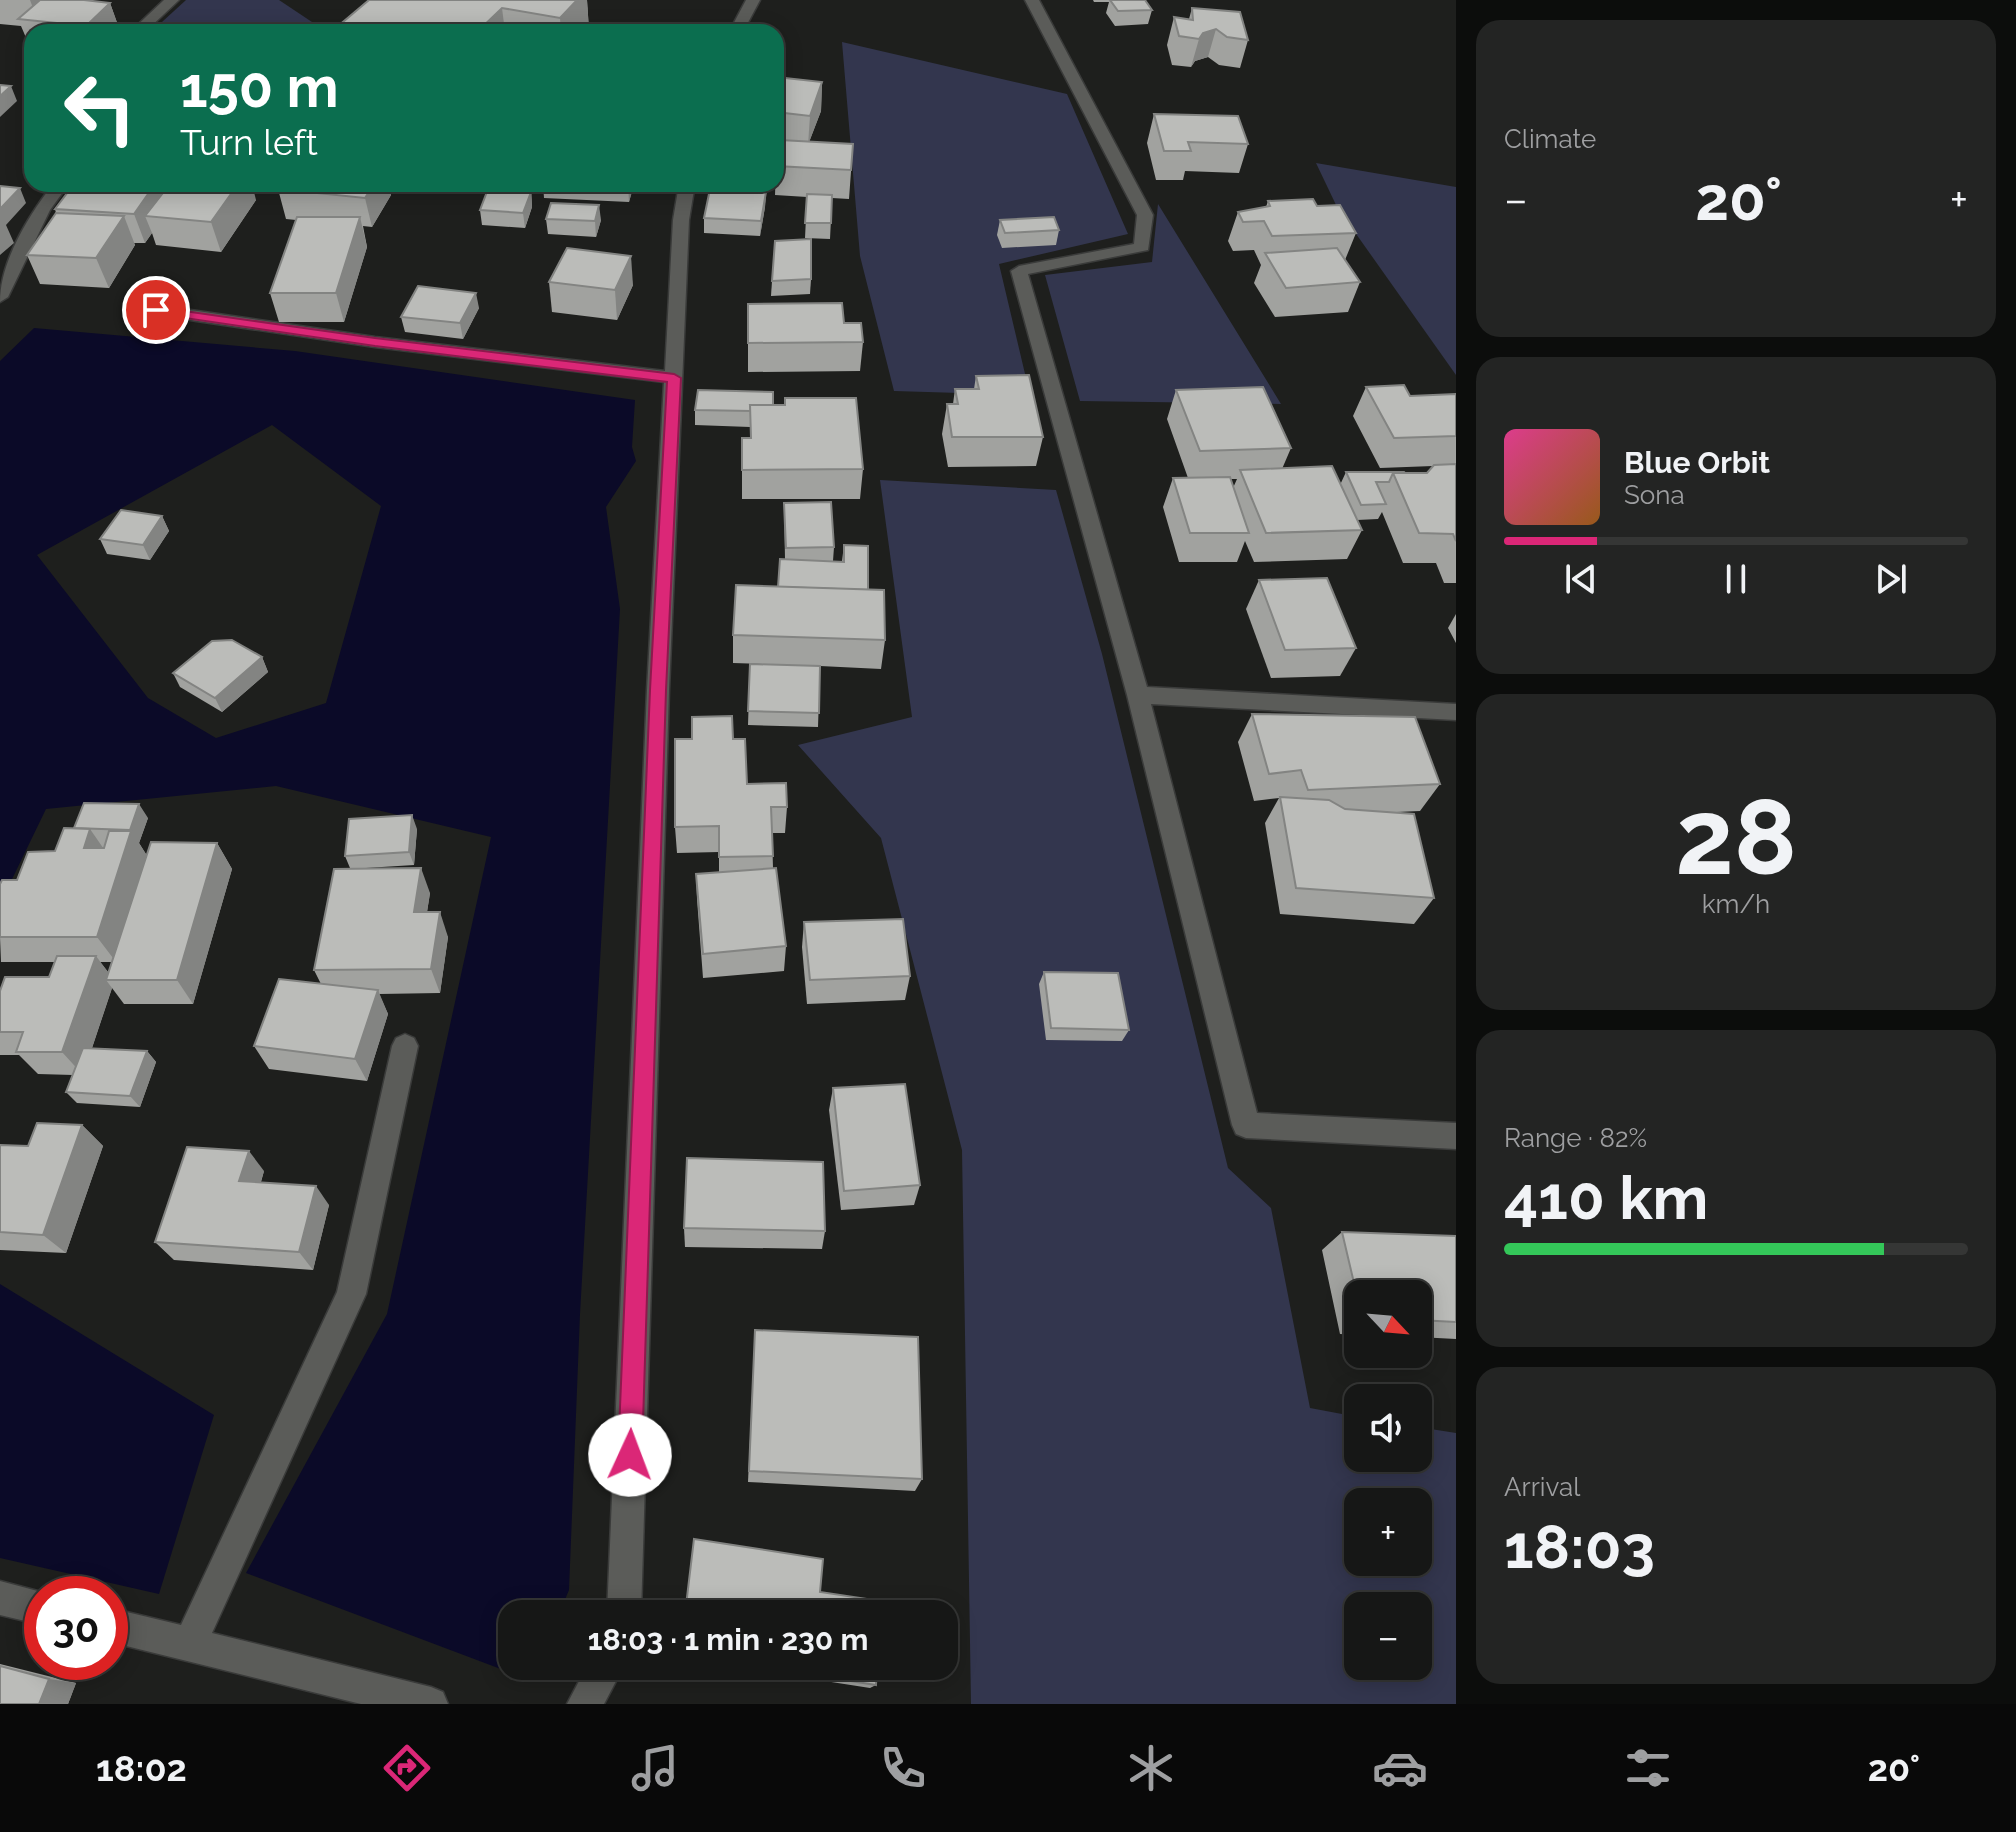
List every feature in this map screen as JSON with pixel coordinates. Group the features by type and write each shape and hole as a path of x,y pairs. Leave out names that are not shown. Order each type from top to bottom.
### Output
{"street":[{"path":"146,24 172,0"},
{"path":"740,24 753,0"},
{"path":"1032,0 1145,215 1142,247 1019,271 1138,695 1246,1125 1456,1136"},
{"path":"0,297 42,210 55,192"},
{"path":"625,1600 658,690 681,220 686,192"},
{"path":"156,310 375,342 674,378"},
{"path":"1138,695 1456,712"},
{"path":"189,1645 351,1294 405,1046"},
{"path":"0,1598 24,1604"},
{"path":"128,1630 431,1704"},
{"path":"584,1704 599,1680"}],"shaded area":[{"path":"186,0 279,0 315,24 160,24"},
{"path":"842,42 1067,94 1128,234 999,264 1030,395 894,391 860,256"},
{"path":"1316,163 1456,187 1456,375 1337,207"},
{"path":"1158,204 1281,404 1080,401 1045,275 1152,262"},
{"path":"34,328 295,351 635,400 632,447 636,461 606,507 620,609 580,1314 569,1590 565,1600 498,1600 498,1668 246,1573 387,1314 491,837 276,786 46,809 0,904 0,361","holes":["272,425 381,506 326,703 216,738 148,698 37,555"]},
{"path":"880,480 1056,490 1102,654 1228,1168 1271,1208 1310,1408 1344,1414 1344,1472 1432,1472 1432,1429 1456,1433 1456,1704 971,1704 962,1150 881,838 798,745 912,717"},
{"path":"0,1284 214,1415 159,1594 128,1587 128,1576 80,1576 0,1558"}],"building":[{"path":"40,0 110,3 88,24 18,19"},
{"path":"369,0 577,0 560,18 502,8 485,24 341,24"},
{"path":"1110,0 1145,0 1152,10 1118,11"},
{"path":"1192,8 1240,12 1248,40 1227,37 1216,29 1203,33 1199,39 1179,36 1174,17 1193,20"},
{"path":"784,78 822,82 810,116 784,113"},
{"path":"0,85 11,86 0,96"},
{"path":"1154,114 1238,116 1248,144 1188,142 1191,151 1164,151"},
{"path":"784,140 853,144 851,170 784,166"},
{"path":"0,186 20,188 0,209"},
{"path":"68,192 149,192 134,214 55,209"},
{"path":"164,192 232,192 211,222 145,216"},
{"path":"307,192 369,192 365,198"},
{"path":"487,192 531,192 523,213 480,210"},
{"path":"709,192 766,192 761,221 704,218"},
{"path":"807,194 832,195 831,223 805,223"},
{"path":"1313,199 1317,206 1340,205 1356,233 1272,236 1264,221 1243,222 1238,212 1270,206 1268,201"},
{"path":"551,203 599,205 595,221 546,219"},
{"path":"56,213 124,216 96,258 27,255"},
{"path":"297,217 360,217 336,293 270,293"},
{"path":"1054,217 1059,230 1005,233 1000,220"},
{"path":"811,239 811,279 772,281 775,241"},
{"path":"567,248 631,256 615,290 549,282"},
{"path":"1337,248 1360,282 1286,288 1265,253"},
{"path":"418,286 476,293 460,323 401,317"},
{"path":"842,303 844,323 861,323 863,342 748,343 748,304"},
{"path":"1029,375 1043,437 952,437 947,404 958,404 955,389 979,389 976,376"},
{"path":"1404,385 1410,396 1456,394 1456,436 1394,438 1366,387"},
{"path":"1263,387 1291,448 1200,451 1176,390"},
{"path":"698,390 773,392 773,405 750,405 751,411 695,410"},
{"path":"785,398 856,398 863,469 742,470 742,438 751,438 750,405 785,405"},
{"path":"1456,464 1456,541 1453,534 1419,533 1393,473 1427,473 1434,465"},
{"path":"1332,466 1362,530 1266,533 1240,470"},
{"path":"1346,472 1405,473 1393,473 1389,482 1376,482 1386,504 1361,505"},
{"path":"1230,477 1249,533 1190,533 1173,478"},
{"path":"831,502 834,547 786,548 784,503"},
{"path":"121,510 162,516 143,545 100,539"},
{"path":"844,545 868,546 868,590 778,587 780,559 844,562"},
{"path":"1327,578 1356,648 1285,650 1259,580"},
{"path":"736,585 884,590 885,640 733,635"},
{"path":"232,640 262,657 215,698 173,673 212,641"},
{"path":"750,664 820,666 819,713 748,711"},
{"path":"1252,714 1415,717 1440,784 1308,790 1301,770 1269,774"},
{"path":"732,716 733,739 745,739 747,784 786,783 787,807 771,807 773,856 719,857 719,826 675,827 675,739 692,739 692,717"},
{"path":"1280,797 1329,800 1345,809 1414,814 1434,898 1296,888"},
{"path":"84,803 139,804 130,830 74,828"},
{"path":"412,815 409,852 345,856 349,819"},
{"path":"64,828 90,829 84,848 104,848 109,831 131,831 97,937 0,937 2,880 17,880 28,852 55,851"},
{"path":"151,842 217,843 177,980 106,980"},
{"path":"421,868 414,912 440,912 431,969 314,970 334,869"},
{"path":"776,868 786,946 703,954 696,874"},
{"path":"903,919 910,976 810,980 804,922"},
{"path":"57,956 96,956 62,1052 16,1052 23,1032 0,1032 0,991 5,977 49,977"},
{"path":"1044,972 1118,973 1129,1030 1051,1028"},
{"path":"279,979 378,990 355,1059 254,1046"},
{"path":"83,1048 147,1051 130,1096 66,1092"},
{"path":"905,1084 920,1185 844,1191 833,1088"},
{"path":"37,1123 82,1125 43,1235 0,1232 0,1145 28,1146"},
{"path":"187,1147 249,1151 239,1181 316,1186 299,1252 155,1242"},
{"path":"687,1158 823,1162 825,1231 684,1228"},
{"path":"1342,1232 1456,1236 1456,1322 1432,1321 1432,1280 1353,1280"},
{"path":"755,1330 918,1337 922,1479 749,1471"},
{"path":"694,1539 823,1559 820,1592 874,1600 687,1600"},
{"path":"0,1666 24,1672 24,1680 49,1680 39,1704 0,1704"},
{"path":"845,1680 876,1680 876,1685"}],"route":[{"path":"156,310 375,342 674,378 658,690 630,1455"}]}
